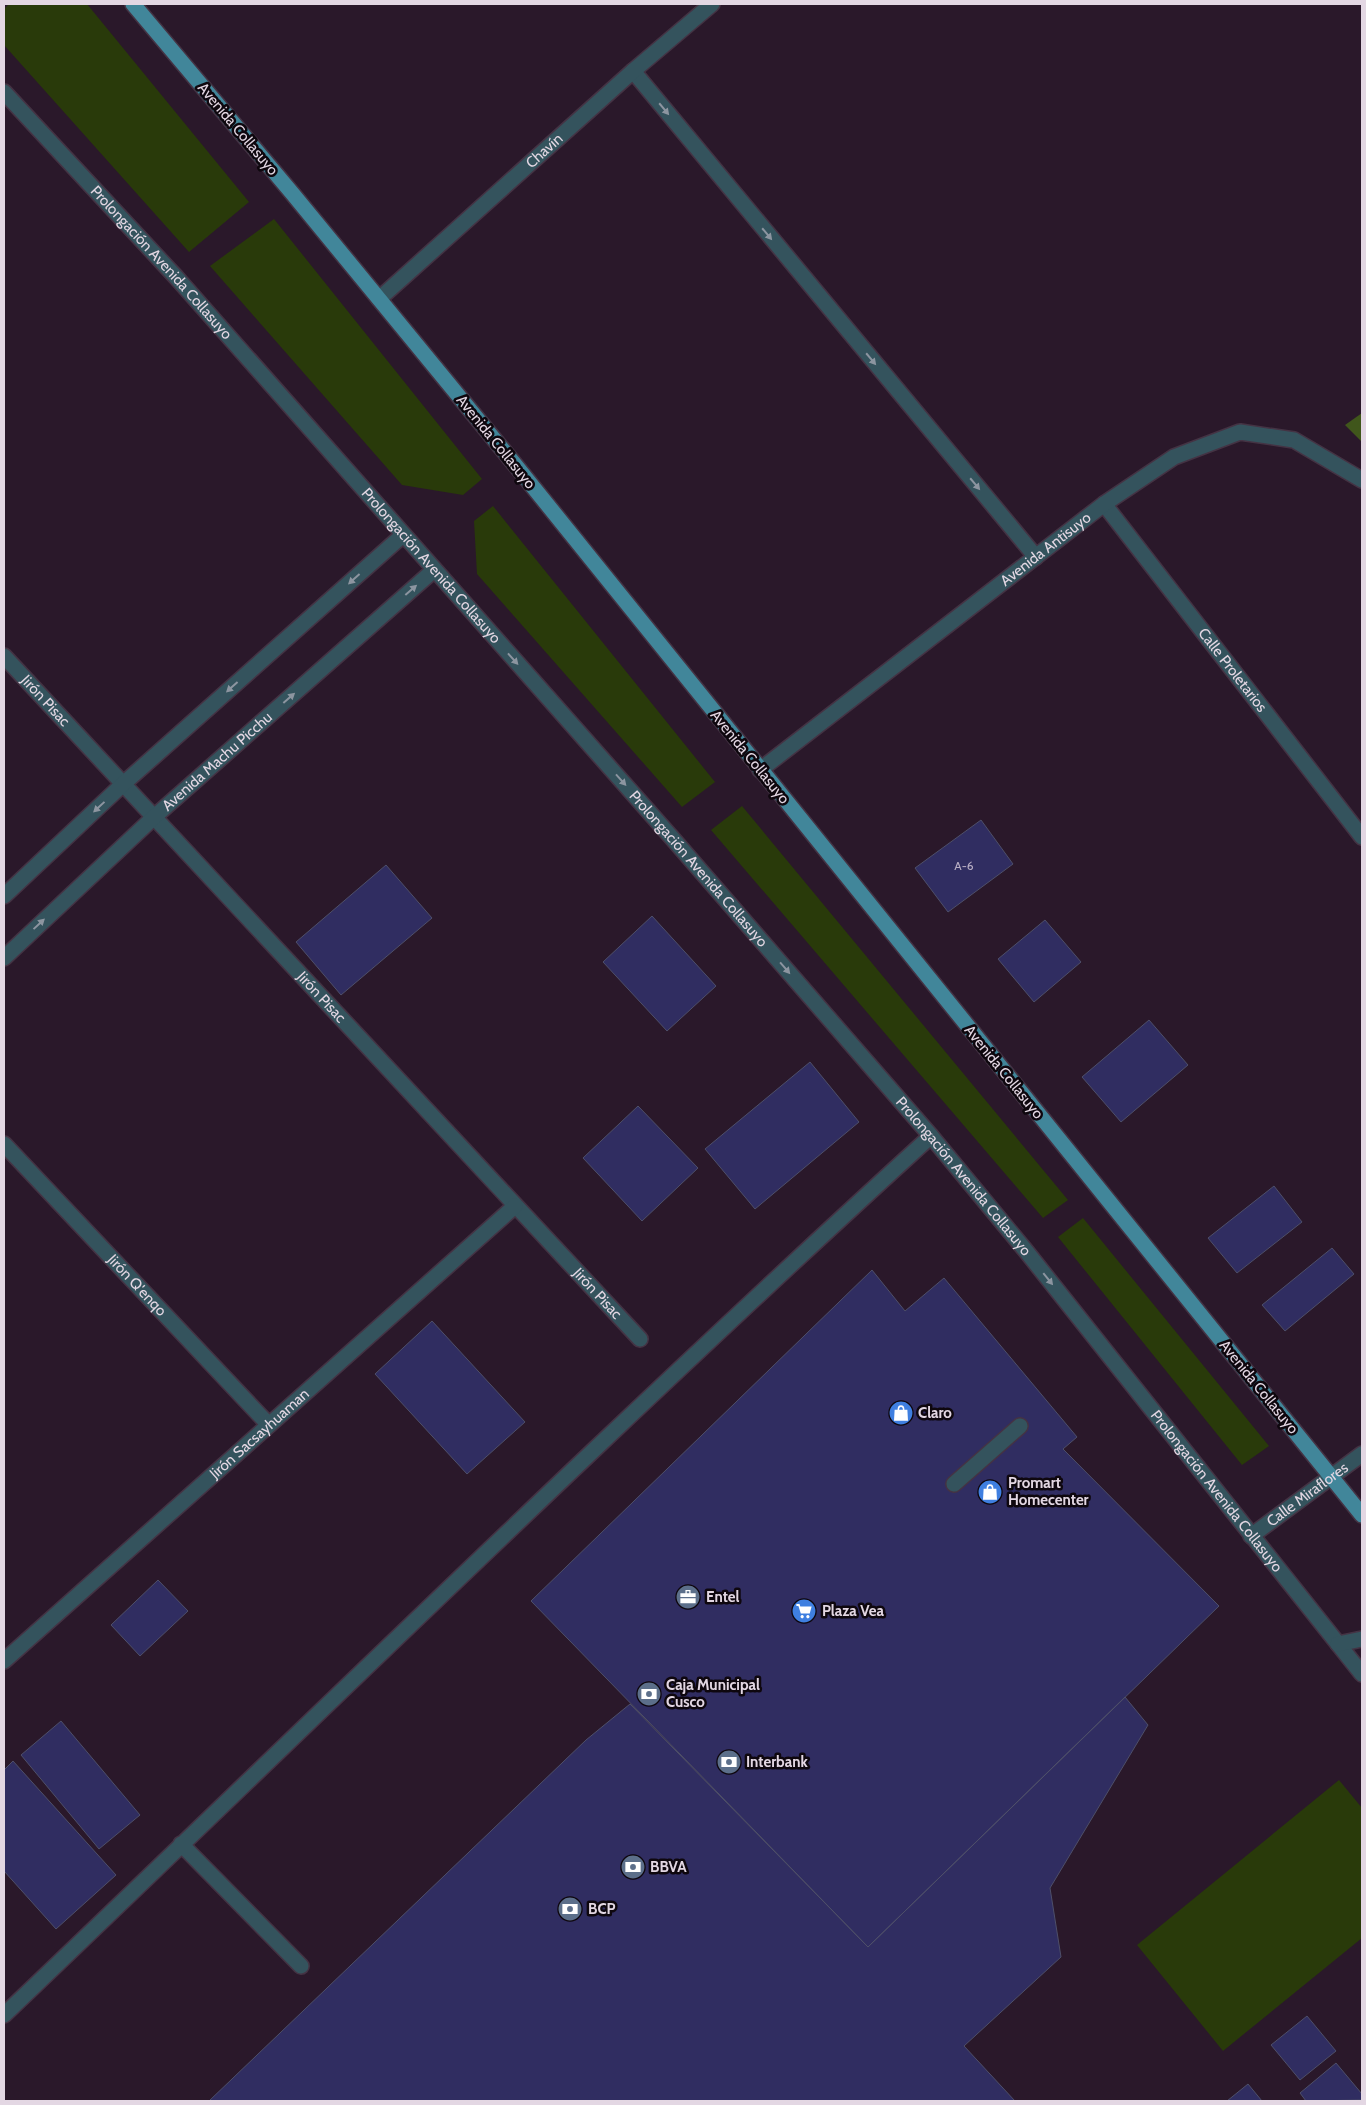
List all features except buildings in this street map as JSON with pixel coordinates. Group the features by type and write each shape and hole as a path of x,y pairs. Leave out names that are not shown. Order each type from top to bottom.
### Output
{"main road":[{"name":"Avenida Collasuyo","path":"133,4 517,467 1362,1515"}],"street":[{"name":"Chavín","path":"379,299 632,71 712,4"},
{"path":"632,71 1036,557"},
{"name":"Prolongación Avenida Collasuyo","path":"4,92 176,277 673,839 931,1136 1026,1251 1362,1674"},
{"name":"Avenida Antisuyo","path":"760,770 1104,504 1174,456 1240,432 1294,440 1362,480"},
{"name":"Calle Proletarios","path":"1104,504 1362,837"},
{"path":"4,896 122,785 403,535"},
{"name":"Avenida Machu Picchu","path":"4,958 152,818 434,570"},
{"name":"Jirón Pisac","path":"4,656 152,818 640,1339"},
{"path":"4,2016 181,1844 838,1220 931,1136"},
{"name":"Jirón Q'enqo","path":"4,1144 269,1425"},
{"name":"Jirón Sacsayhuaman","path":"4,1661 515,1206"},
{"path":"954,1484 1020,1426"},
{"name":"Calle Miraflores","path":"1251,1536 1362,1454"},
{"path":"1338,1644 1362,1639"},
{"path":"181,1844 301,1966"}],"green space":[{"path":"9,4 87,4 249,202 189,252 4,45 4,9"},
{"path":"274,219 482,479 463,495 402,485 210,266"},
{"path":"1362,413 1362,442 1345,425"},
{"path":"493,506 715,782 682,807 477,574 474,521"},
{"path":"742,806 1068,1200 1043,1218 711,830"},
{"path":"1083,1218 1269,1446 1242,1465 1058,1237"},
{"path":"1339,1780 1362,1808 1362,1938 1223,2051 1137,1945"}],"place":[{"name":"Claro","path":"901,1413"},
{"name":"Promart Homecenter","path":"990,1492"},
{"name":"Entel","path":"688,1597"},
{"name":"Plaza Vea","path":"804,1611"},
{"name":"Caja Municipal Cusco","path":"649,1694"},
{"name":"Interbank","path":"729,1762"},
{"name":"BBVA","path":"633,1867"},
{"name":"BCP","path":"570,1909"}]}
